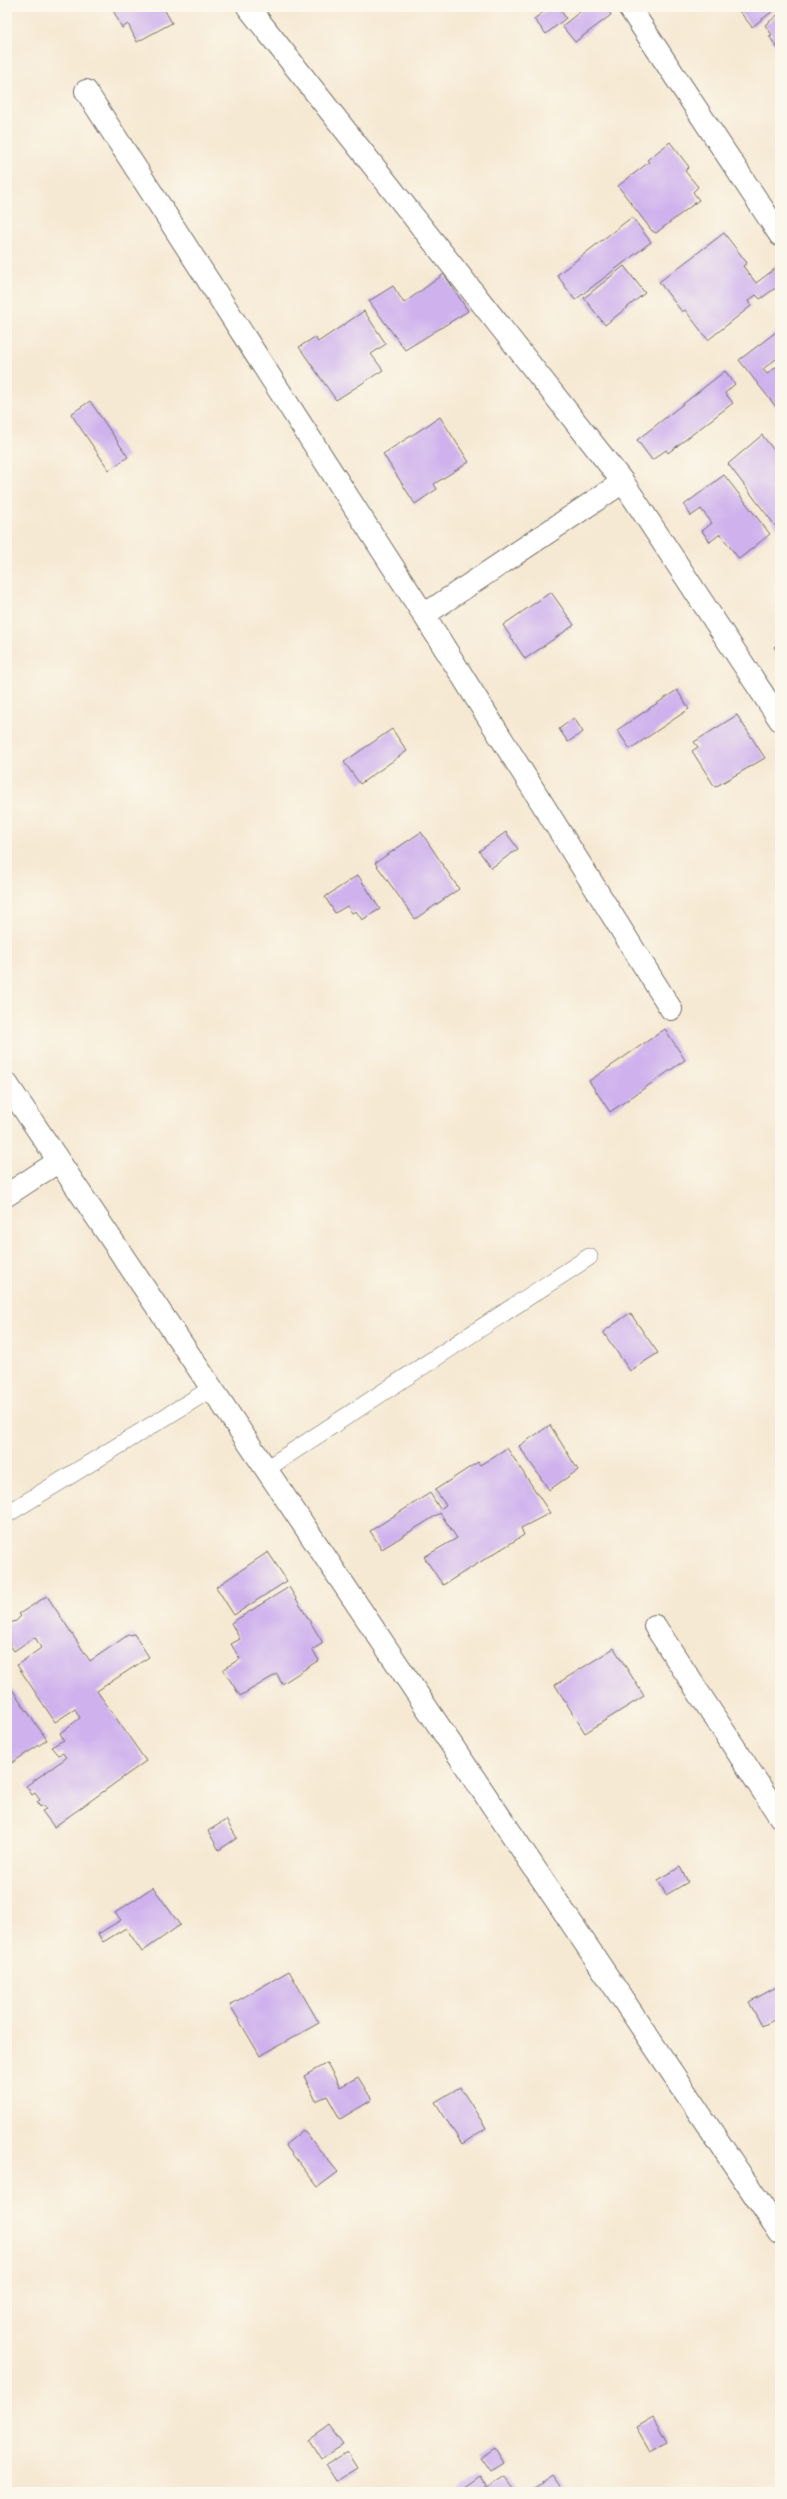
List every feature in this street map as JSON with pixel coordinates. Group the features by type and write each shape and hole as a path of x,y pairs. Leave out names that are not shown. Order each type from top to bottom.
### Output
{"street":[{"path":"248,7 623,482 780,720"},
{"path":"629,7 780,235"},
{"path":"86,91 424,615 671,1009"},
{"path":"424,615 623,482"},
{"path":"7,1084 780,2233"},
{"path":"7,1196 59,1161"},
{"path":"655,1626 780,1817"}],"lane":[{"path":"266,1469 589,1257"},
{"path":"7,1514 211,1388"}],"building":[{"path":"119,7 163,7 172,23 137,42 128,24 122,28 113,10"},
{"path":"550,7 558,7 566,18 546,34 534,19"},
{"path":"586,7 606,7 611,15 575,42 562,26"},
{"path":"736,7 778,7 752,27"},
{"path":"780,13 780,52 769,36 772,35 765,25"},
{"path":"670,142 689,167 685,171 698,187 693,192 699,200 656,233 652,231 618,186 649,162 647,160"},
{"path":"632,217 651,242 575,300 557,275"},
{"path":"724,233 747,263 743,266 756,283 780,265 780,285 760,299 756,295 748,301 751,306 708,340 685,310 682,312 659,282"},
{"path":"624,266 645,293 605,325 584,298"},
{"path":"444,274 468,311 405,350 369,301 393,286 404,303"},
{"path":"364,311 386,344 371,354 383,370 336,400 299,347 315,337 318,342"},
{"path":"780,329 780,356 763,369 767,374 780,364 780,412 739,360"},
{"path":"725,371 735,384 725,393 733,403 668,453 666,450 652,460 637,440"},
{"path":"90,401 128,457 109,470 71,414"},
{"path":"440,417 469,462 434,484 437,489 415,504 383,454"},
{"path":"762,435 780,458 777,460 780,464 780,532 728,464"},
{"path":"724,475 770,534 739,559 720,534 710,542 702,531 712,523 701,509 691,516 684,505"},
{"path":"551,592 574,625 525,659 503,625"},
{"path":"780,642 780,657 774,647"},
{"path":"677,690 689,709 630,749 617,730"},
{"path":"737,715 765,758 715,787 692,751 698,747 694,742"},
{"path":"574,718 583,732 568,742 559,729"},
{"path":"392,729 407,751 360,784 344,762"},
{"path":"421,832 459,889 415,919 375,863"},
{"path":"506,832 518,849 491,868 479,851"},
{"path":"358,875 380,909 362,920 356,911 352,913 347,906 335,913 325,897"},
{"path":"665,1029 685,1060 610,1112 589,1081"},
{"path":"630,1313 658,1353 630,1371 603,1332"},
{"path":"550,1425 578,1470 549,1490 519,1446"},
{"path":"507,1448 550,1513 521,1528 524,1535 443,1585 424,1557 457,1538 440,1513 382,1549 370,1531 430,1493 440,1509 446,1505 435,1490 478,1462 480,1465"},
{"path":"268,1552 287,1581 234,1615 216,1587"},
{"path":"289,1587 323,1643 312,1650 319,1660 282,1684 277,1674 240,1696 223,1669 240,1659 231,1644 240,1639 231,1623"},
{"path":"47,1596 90,1661 128,1635 134,1634 149,1657 97,1691 146,1761 54,1827 42,1811 46,1809 43,1805 40,1807 37,1802 40,1800 35,1793 32,1795 26,1786 66,1758 63,1753 58,1755 51,1747 64,1740 60,1733 80,1718 75,1709 55,1722 17,1665 41,1648 35,1637 14,1651 7,1640 7,1624 16,1621 21,1616 19,1614"},
{"path":"614,1648 644,1696 585,1733 555,1685"},
{"path":"7,1682 47,1740 7,1766"},
{"path":"226,1820 237,1838 219,1850 208,1831"},
{"path":"680,1867 688,1882 666,1895 658,1880"},
{"path":"153,1887 180,1925 142,1952 126,1928 103,1942 98,1934 121,1920 115,1913"},
{"path":"289,1971 319,2023 260,2056 230,2005"},
{"path":"780,1985 780,2017 762,2026 749,2002"},
{"path":"327,2063 340,2087 358,2077 372,2100 340,2119 327,2096 316,2101 304,2076"},
{"path":"460,2087 486,2128 462,2144 435,2102"},
{"path":"303,2130 338,2172 318,2187 285,2145"},
{"path":"653,2417 667,2442 650,2451 636,2427"},
{"path":"329,2426 343,2445 321,2459 309,2440"},
{"path":"495,2448 504,2463 490,2472 480,2458"},
{"path":"347,2452 357,2468 336,2481 326,2465"},
{"path":"480,2476 487,2488 505,2476 517,2492 461,2492 460,2490"},
{"path":"553,2476 564,2492 529,2492 537,2487"}]}
